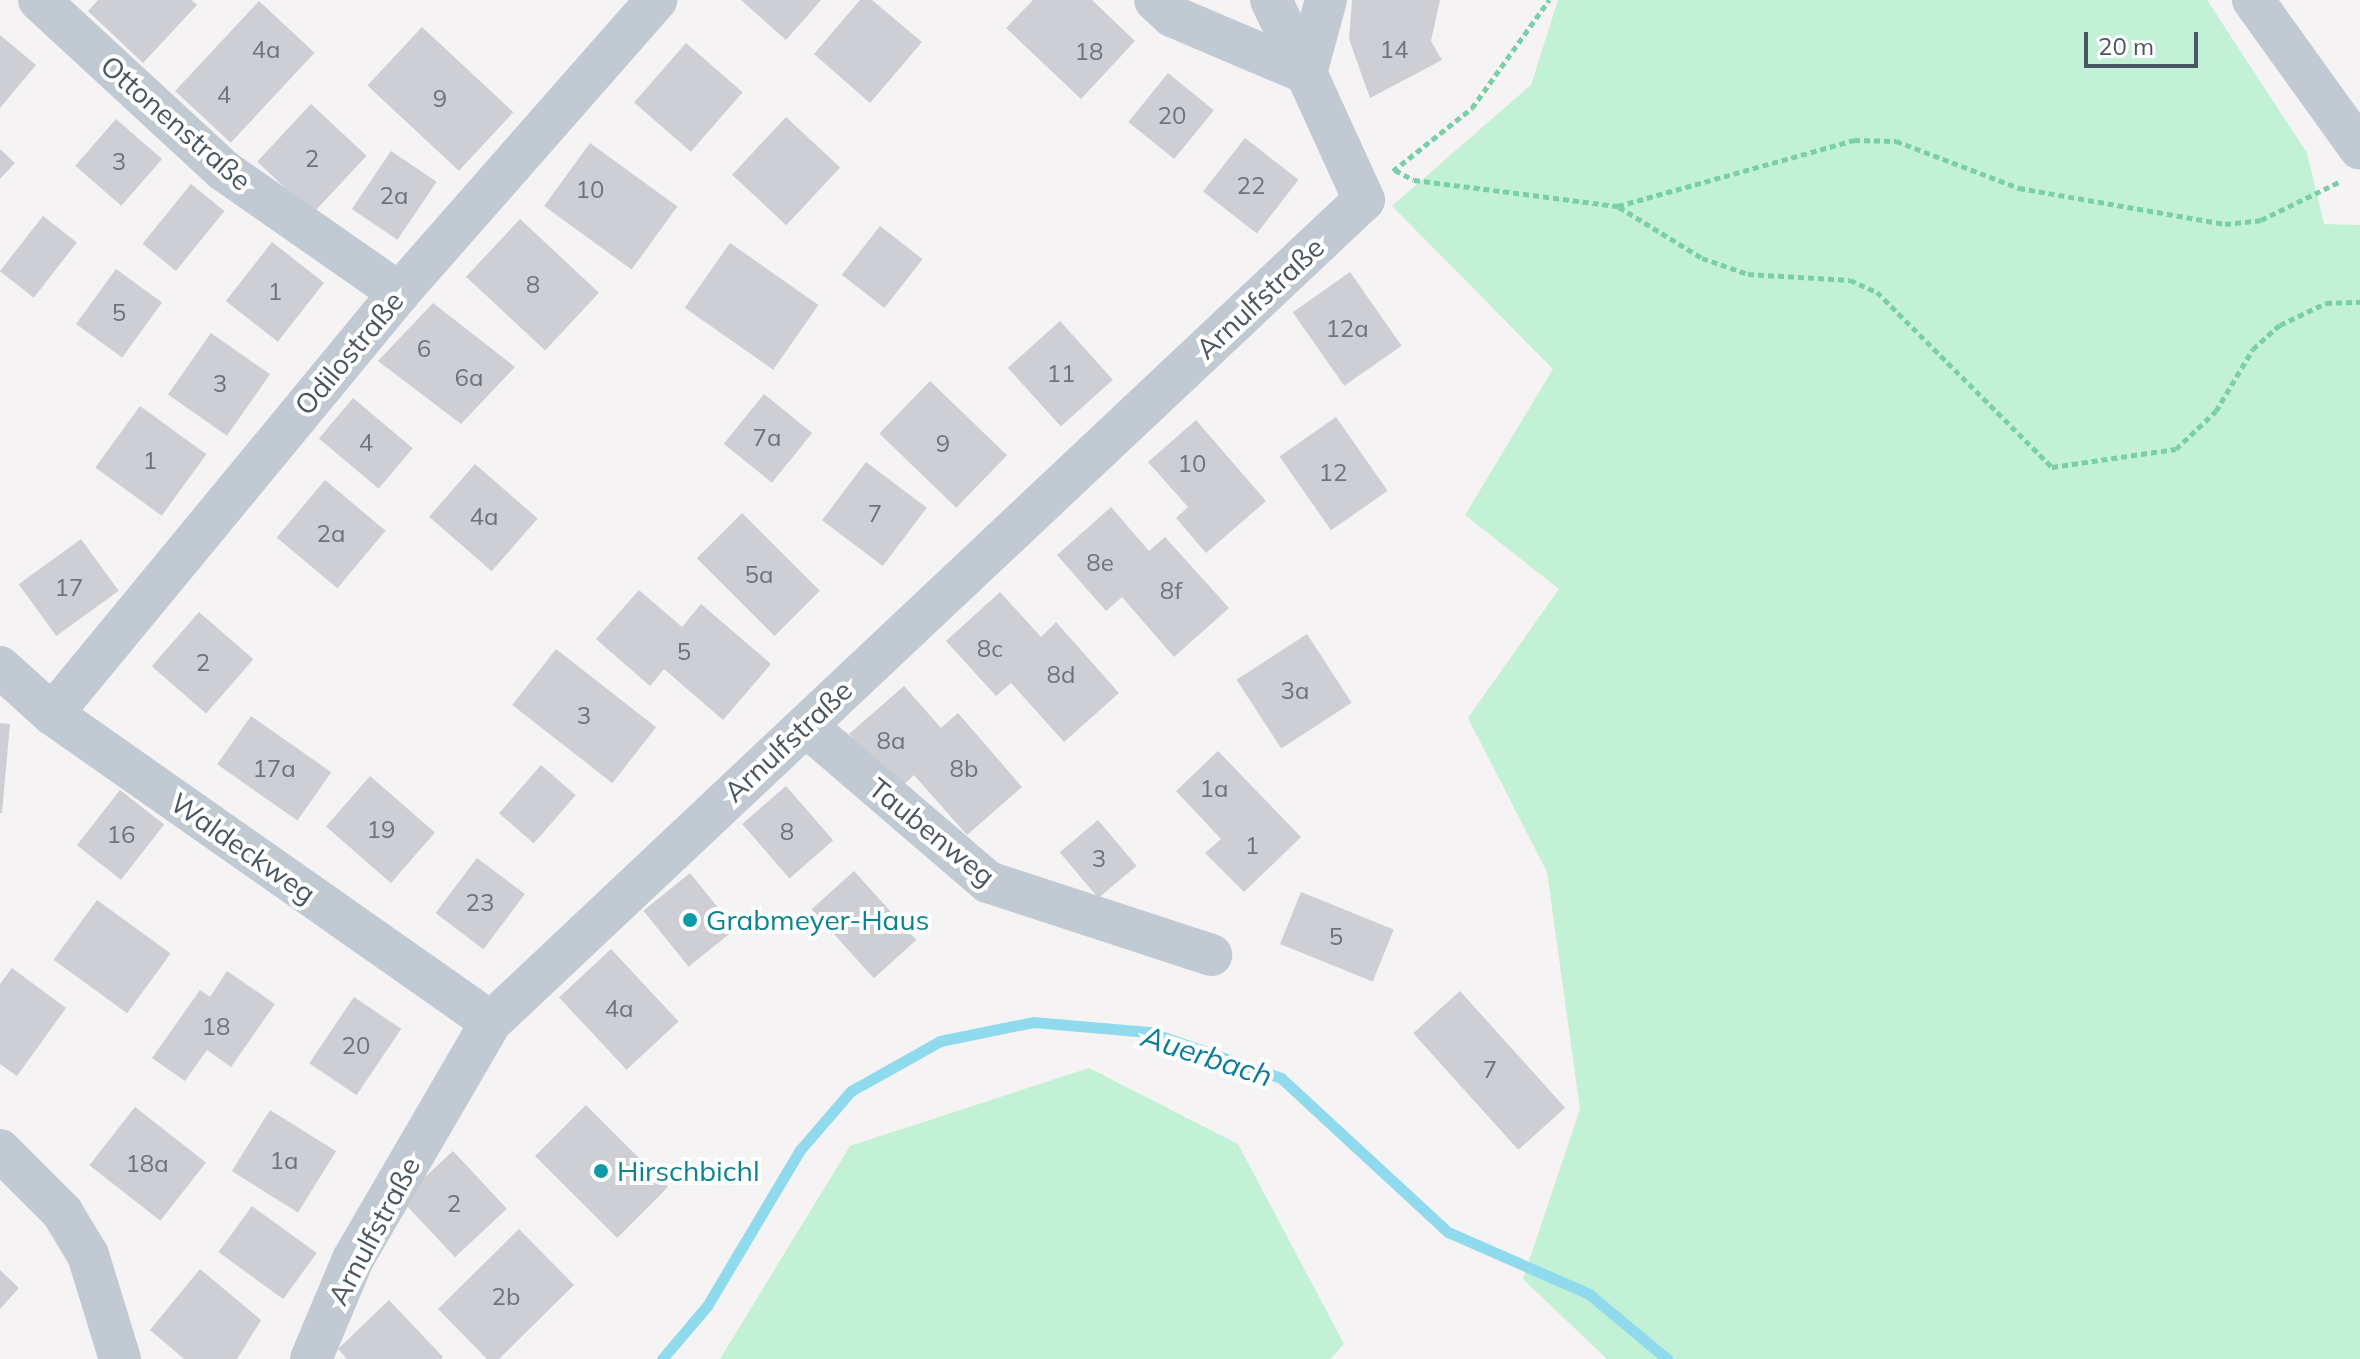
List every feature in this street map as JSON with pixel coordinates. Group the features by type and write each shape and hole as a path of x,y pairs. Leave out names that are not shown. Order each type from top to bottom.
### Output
{"street":[{"name":"Ottonenstraße","path":"39,0 223,170 399,293"},
{"name":"Odilostraße","path":"52,714 399,293 656,0"},
{"path":"1155,0 1172,16 1306,73"},
{"path":"1271,0 1364,200"},
{"path":"1306,73 1326,0"},
{"path":"2253,0 2353,164"},
{"name":"Arnulfstraße","path":"311,1359 353,1259 491,1022 1364,200"},
{"name":"Waldeckweg","path":"0,667 52,714 491,1022"},
{"name":"Taubenweg","path":"806,726 988,882 1211,955"},
{"path":"0,1150 62,1212 88,1255 120,1359"}],"path":[{"path":"1364,200 1394,170 1472,108 1549,0"},
{"path":"1394,170 1414,180 1618,206 1854,140 1896,141 2019,188 2180,222 2261,220 2353,164"},
{"path":"1618,206 1702,258 1748,274 1850,280 1877,292 2052,467 2176,449 2216,411 2253,349 2280,325 2326,303 2360,302"}],"green space":[{"path":"1558,0 2207,0 2307,153 2324,224 2360,225 2360,1359 1607,1359 1523,1279 1580,1109 1547,872 1468,718 1559,589 1465,515 1553,369 1392,206 1531,85"},
{"path":"1089,1068 1238,1144 1344,1344 1330,1359 720,1359 850,1146"}],"building":[{"path":"98,0 191,0 197,5 143,63 88,11"},
{"path":"741,0 821,0 786,40"},
{"path":"860,0 872,0 922,42 870,103 814,54"},
{"path":"1033,0 1092,0 1135,41 1081,99 1006,28"},
{"path":"1352,0 1440,0 1431,41 1442,60 1370,98 1349,39"},
{"path":"259,1 315,53 231,143 175,91"},
{"path":"422,27 513,112 459,171 367,86"},
{"path":"0,35 36,65 0,108"},
{"path":"686,43 743,92 691,152 634,103"},
{"path":"1168,73 1214,110 1174,159 1128,122"},
{"path":"311,104 367,156 313,214 257,162"},
{"path":"786,117 840,167 786,225 732,175"},
{"path":"116,119 162,159 121,206 75,166"},
{"path":"1245,138 1299,180 1257,233 1203,192"},
{"path":"590,143 677,206 632,270 544,206"},
{"path":"0,149 15,163 0,179"},
{"path":"391,151 437,182 397,240 352,209"},
{"path":"191,184 224,211 176,271 143,244"},
{"path":"43,216 77,242 34,298 0,271"},
{"path":"520,219 599,293 545,350 466,277"},
{"path":"880,226 923,259 884,308 842,275"},
{"path":"272,242 324,283 278,342 226,301"},
{"path":"730,243 818,305 773,370 685,308"},
{"path":"116,269 162,303 122,358 76,324"},
{"path":"1350,272 1402,346 1344,386 1293,312"},
{"path":"433,303 515,367 461,424 378,361"},
{"path":"1060,321 1113,380 1061,427 1008,368"},
{"path":"211,333 270,374 227,436 168,394"},
{"path":"930,381 1007,455 956,508 879,434"},
{"path":"764,394 812,433 772,483 724,444"},
{"path":"353,398 413,448 379,489 319,439"},
{"path":"140,406 206,454 162,516 95,467"},
{"path":"1336,417 1388,491 1331,530 1279,457"},
{"path":"1196,420 1266,501 1206,553 1176,518 1188,507 1148,462"},
{"path":"866,462 927,508 883,566 822,520"},
{"path":"475,464 538,518 492,571 429,517"},
{"path":"325,480 386,531 337,588 277,537"},
{"path":"1111,507 1149,551 1165,537 1229,608 1174,657 1122,597 1106,611 1057,555"},
{"path":"742,513 820,591 775,636 697,558"},
{"path":"81,539 119,591 56,636 19,584"},
{"path":"639,590 682,627 701,604 771,664 723,720 664,669 650,686 596,639"},
{"path":"1000,592 1041,637 1056,622 1119,693 1064,742 1011,683 996,696 946,641"},
{"path":"199,612 253,659 206,714 152,666"},
{"path":"1307,634 1352,703 1281,749 1237,680"},
{"path":"556,649 656,727 612,783 512,705"},
{"path":"904,686 941,728 958,713 1022,787 967,835 914,775 898,790 849,734"},
{"path":"251,716 331,772 297,821 217,764"},
{"path":"0,723 10,724 2,813 0,813"},
{"path":"1218,751 1301,837 1244,892 1205,853 1221,839 1176,791"},
{"path":"541,765 576,795 534,843 499,813"},
{"path":"370,776 435,832 391,883 326,827"},
{"path":"786,786 833,840 789,878 742,824"},
{"path":"120,790 164,824 121,880 77,845"},
{"path":"1098,820 1137,866 1098,898 1060,852"},
{"path":"477,858 525,894 483,949 435,913"},
{"path":"854,871 916,940 874,978 812,909"},
{"name":"Grabmeyer-Haus","path":"690,873 735,929 689,967 643,911"},
{"path":"1301,892 1394,929 1373,981 1280,944"},
{"path":"97,900 171,953 127,1013 54,960"},
{"path":"611,949 679,1021 627,1070 559,997"},
{"path":"12,968 66,1008 17,1076 0,1064 0,984"},
{"path":"227,971 275,1004 231,1067 207,1050 185,1081 152,1058 200,990 210,997"},
{"path":"1460,991 1565,1108 1518,1150 1413,1033"},
{"path":"354,997 401,1029 357,1095 309,1063"},
{"name":"Hirschbichl","path":"586,1105 668,1187 617,1238 535,1156"},
{"path":"135,1107 206,1162 160,1221 89,1165"},
{"path":"270,1110 336,1151 298,1212 232,1171"},
{"path":"453,1151 507,1209 455,1257 401,1199"},
{"path":"252,1206 317,1253 283,1299 218,1252"},
{"path":"519,1229 574,1285 499,1359 487,1359 438,1309"},
{"path":"200,1269 261,1320 237,1359 184,1359 150,1330"},
{"path":"0,1270 19,1288 0,1309"},
{"path":"389,1300 443,1357 441,1359 347,1359 338,1349"}],"waterway":[{"name":"Auerbach","path":"662,1359 707,1306 800,1150 851,1091 940,1041 1033,1022 1149,1032 1281,1078 1448,1232 1589,1294 1667,1359"}],"place":[{"name":"Grabmeyer-Haus","path":"690,920"},
{"name":"Hirschbichl","path":"601,1171"}]}
